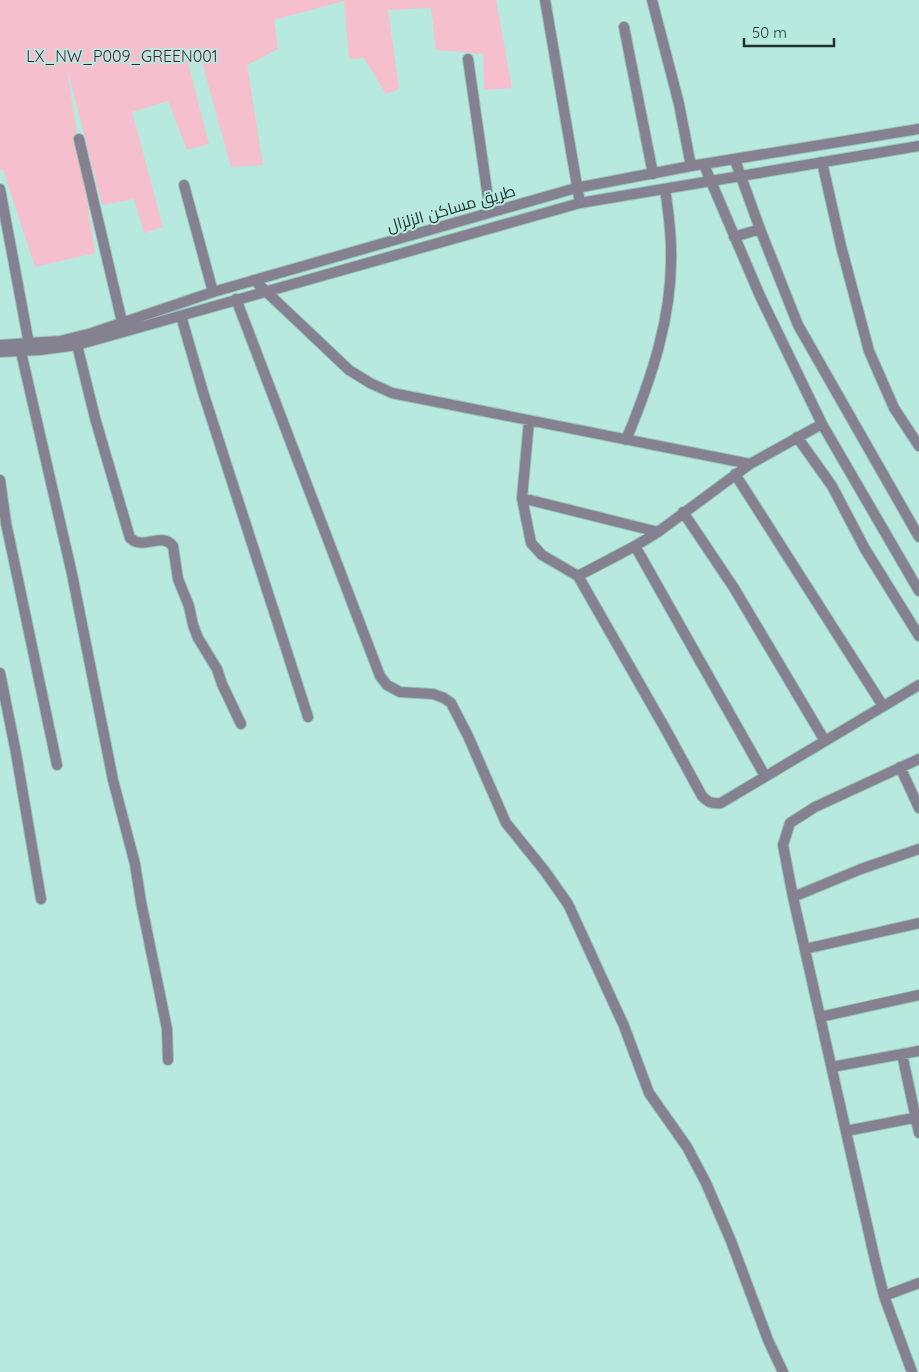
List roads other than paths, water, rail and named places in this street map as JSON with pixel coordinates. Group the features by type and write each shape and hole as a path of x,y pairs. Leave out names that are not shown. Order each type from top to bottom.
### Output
{"street":[{"path":"545,0 580,203"},
{"path":"652,0 679,104 691,166"},
{"path":"624,27 653,174"},
{"path":"468,59 490,212"},
{"name":"طريق مساكن الزلزال","path":"0,345 60,341 92,333 213,292 576,188 691,166 919,129"},
{"path":"79,139 122,322"},
{"name":"طريق مساكن الزلزال","path":"0,352 21,352 77,345 580,203 919,146"},
{"path":"735,160 798,325 919,537"},
{"path":"822,162 841,246 870,351 894,408 919,446"},
{"path":"704,165 760,296 822,424 919,591"},
{"path":"184,185 213,292"},
{"path":"0,189 29,344"},
{"path":"626,440 655,362 665,316 672,250 665,189"},
{"path":"734,237 760,229"},
{"path":"254,280 349,370 370,383 392,392 750,464"},
{"path":"236,299 380,676 387,685 400,692 433,694 451,703 468,736 506,824 544,870 568,904 624,1026 649,1093 687,1147 706,1183 768,1340 783,1372"},
{"path":"181,316 203,392 308,717"},
{"path":"77,345 95,418 130,538 142,544 164,540 170,542 173,546 178,579 189,606 193,625 198,638 217,669 241,724"},
{"path":"21,352 72,574 113,780 135,864 167,1029 168,1060"},
{"path":"529,420 522,498 531,543 542,555 559,563 578,576 702,796 713,804 720,803 919,685"},
{"path":"578,576 658,532 750,464 822,424"},
{"path":"797,437 832,486 865,548 919,636"},
{"path":"735,474 884,706"},
{"path":"0,480 6,523 57,765"},
{"path":"522,498 658,532"},
{"path":"683,512 734,588 824,741"},
{"path":"634,546 765,776"},
{"path":"0,673 16,753 41,900"},
{"path":"912,1372 884,1296 793,897 783,845 790,824 815,807 919,759"},
{"path":"900,767 919,808"},
{"path":"793,897 861,869 919,849"},
{"path":"805,949 919,923"},
{"path":"820,1016 919,995"},
{"path":"832,1067 919,1050"},
{"path":"902,1054 917,1117 919,1134"},
{"path":"846,1131 917,1117"},
{"path":"884,1296 919,1283"}],"park label":[{"name":"LX_NW_P009_GREEN001","path":"122,56"}]}
